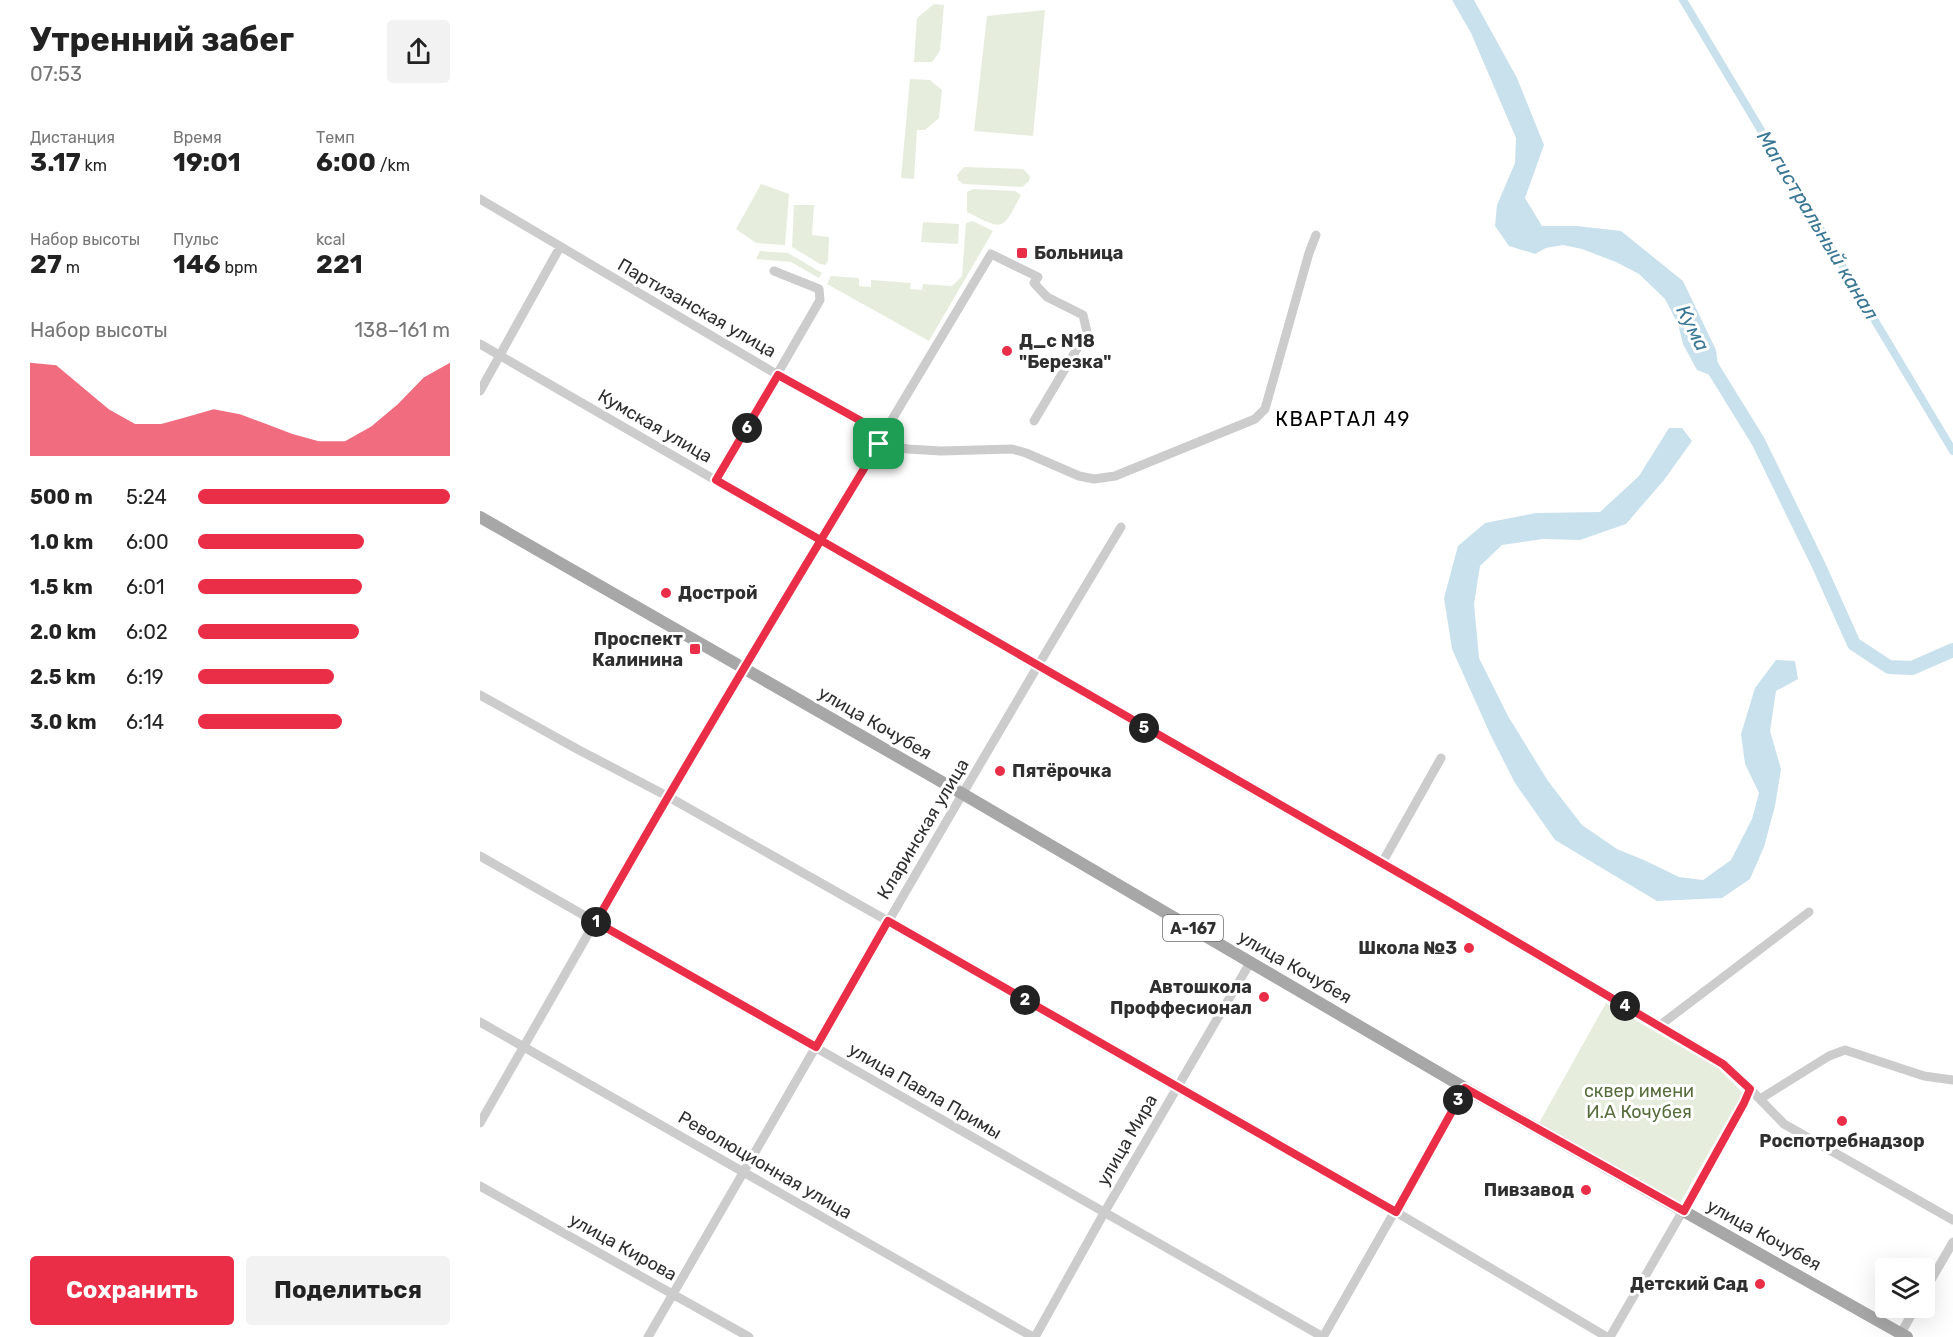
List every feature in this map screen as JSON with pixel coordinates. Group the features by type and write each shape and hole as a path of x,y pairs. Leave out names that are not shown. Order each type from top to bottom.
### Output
{"main road":[{"name":"улица Кочубея","path":"480,517 963,794 1465,1088 1902,1336"}],"street":[{"name":"Партизанская улица","path":"480,199 778,375 870,426 879,444"},
{"path":"879,444 941,451 1012,449 1079,476 1094,479 1115,476 1255,419 1265,409 1308,253 1316,236"},
{"path":"480,391 560,247"},
{"path":"480,1123 667,796 992,254 1038,277 1034,282 1047,297 1083,315 1087,332 1034,421"},
{"path":"716,480 820,300 819,289 774,271"},
{"name":"Кумская улица","path":"480,344 1382,863 1723,1064 1784,1124 1953,1220"},
{"name":"Кларинская улица","path":"648,1337 888,921 1121,527"},
{"path":"480,695 577,750 667,796 888,921 1396,1212 1608,1337 1684,1211 1750,1089"},
{"path":"1382,863 1441,758"},
{"name":"улица Павла Примы","path":"480,856 1323,1337"},
{"path":"1659,1026 1809,912"},
{"name":"улица Мира","path":"1034,1337 1251,961"},
{"name":"Революционная улица","path":"480,1022 1034,1337"},
{"path":"1760,1099 1829,1056 1845,1050 1924,1076 1953,1080"},
{"path":"1323,1337 1465,1088"},
{"name":"улица Кирова","path":"480,1186 749,1337"},
{"path":"1935,1273 1953,1242"},
{"path":"1902,1336 1910,1318"}],"green space":[{"path":"934,4 944,5 940,51 932,62 914,62 917,18"},
{"path":"1045,10 1033,136 974,131 987,16"},
{"path":"910,79 930,80 942,90 939,118 925,130 917,130 914,179 901,178"},
{"path":"964,167 1023,169 1030,176 1029,181 1022,187 963,184 958,180 957,175"},
{"path":"761,184 789,194 785,245 756,243 736,229"},
{"path":"973,189 1015,191 1021,195 1010,216 1001,224 995,224 967,212 967,192"},
{"path":"794,205 814,205 812,235 829,237 828,261 825,265 792,247"},
{"path":"973,221 993,231 929,341 827,284 831,276 859,278 859,286 871,287 871,280 911,283 910,289 922,290 923,284 952,286 962,276 966,223"},
{"path":"923,222 959,224 958,244 921,242"},
{"path":"760,251 788,253 822,273 819,278 791,262 756,259"},
{"name":"сквер имени И.А Кочубея","path":"1606,1003 1718,1068 1743,1093 1680,1203 1539,1123"}],"water":[{"path":"1452,0 1474,0 1517,78 1544,145 1525,198 1542,226 1577,226 1621,231 1683,281 1716,350 1720,379 1697,370 1683,344 1678,324 1665,299 1639,274 1582,249 1563,245 1546,248 1535,254 1509,246 1495,226 1497,205 1515,163 1516,138 1471,33"},
{"path":"1669,428 1682,428 1692,441 1664,480 1626,524 1580,540 1543,539 1502,545 1480,566 1474,604 1479,658 1508,716 1548,781 1582,825 1617,849 1679,877 1703,880 1731,860 1752,819 1759,793 1745,764 1741,734 1755,688 1776,660 1795,661 1798,679 1776,691 1770,731 1781,769 1775,806 1764,847 1750,879 1722,898 1657,901 1555,840 1515,783 1491,736 1452,649 1444,598 1458,546 1485,523 1536,513 1600,512 1639,476"}],"waterway":[{"name":"Магистральный канал","path":"1683,0 1953,451"},
{"name":"Кума","path":"1711,365 1758,441 1854,644 1889,667 1912,668 1953,650"}],"place":[{"name":"Больница","path":"1022,253"},
{"name":"Д_с N18 \"Березка\"","path":"1007,351"},
{"name":"Дострой","path":"666,593"},
{"name":"Проспект Калинина","path":"695,649"},
{"name":"Пятёрочка","path":"1000,771"},
{"name":"Школа №3","path":"1469,948"},
{"name":"Автошкола Проффесионал","path":"1264,997"},
{"name":"Роспотребнадзор","path":"1842,1121"},
{"name":"Пивзавод","path":"1586,1190"},
{"name":"Детский Сад","path":"1760,1284"}],"district":[{"name":"КВАРТАЛ 49","path":"1343,419"}],"route":[{"path":"879,444 820,540 667,796 596,922 816,1047 888,921 1396,1212 1465,1088 1684,1211 1750,1089 1723,1064 1446,900 1217,770 820,540 716,480 778,375 870,426 879,444"}]}
